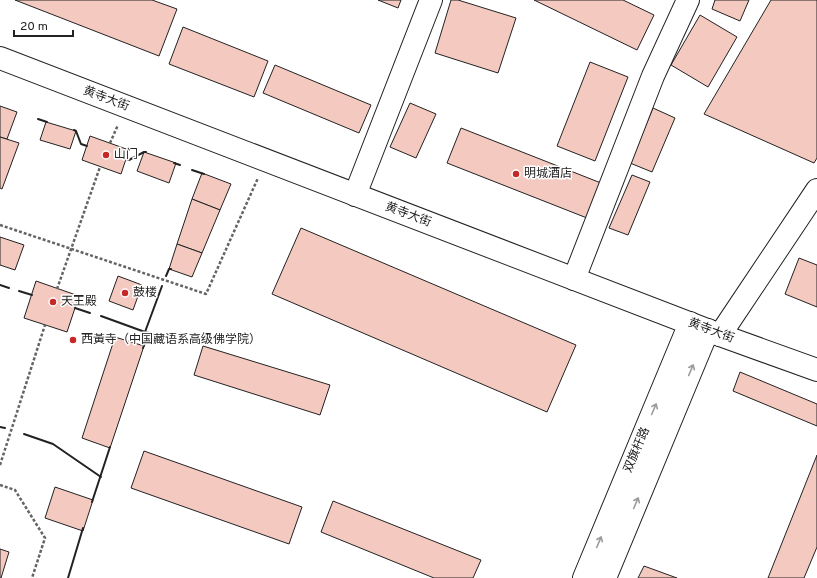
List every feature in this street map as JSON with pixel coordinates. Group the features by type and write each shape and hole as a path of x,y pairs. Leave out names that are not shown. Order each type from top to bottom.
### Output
{"street":[{"path":"355,195 431,0"},
{"path":"574,279 653,76 688,0"},
{"name":"黄寺大街","path":"0,58 266,159 355,195 574,279 817,370"},
{"path":"605,578 706,329 817,190"},
{"name":"双旗杆路","path":"584,578 706,329"}],"path":[{"path":"0,225 206,294 266,159"},
{"path":"57,288 100,167"},
{"path":"0,465 45,325"},
{"path":"0,484 15,490 45,538 32,578"}],"building":[{"path":"15,0 152,0 177,9 159,56"},
{"path":"378,0 401,0 398,8"},
{"path":"451,0 458,0 516,18 498,73 435,53"},
{"path":"534,0 623,0 654,15 637,50"},
{"path":"715,0 749,0 740,21 712,9"},
{"path":"771,0 817,0 817,158 814,163 704,114"},
{"path":"700,15 737,37 708,87 671,65"},
{"path":"183,27 268,61 254,97 169,64"},
{"path":"590,62 628,77 595,161 557,146"},
{"path":"275,65 371,105 359,133 263,93"},
{"path":"410,103 436,114 416,158 390,147"},
{"path":"0,106 17,112 7,139 0,137"},
{"path":"653,108 675,118 652,172 630,163"},
{"path":"46,122 76,131 70,149 40,140"},
{"path":"461,128 601,183 587,218 447,163"},
{"name":"山门","path":"90,136 129,150 121,174 82,160"},
{"path":"0,137 19,143 2,189 0,188"},
{"path":"144,152 176,163 169,183 137,171"},
{"path":"202,173 231,184 220,210 192,199"},
{"path":"632,175 650,182 628,235 609,228"},
{"path":"192,199 220,210 202,253 177,244"},
{"path":"301,228 576,345 547,412 272,294"},
{"path":"0,237 24,245 15,270 0,265"},
{"path":"177,244 202,253 192,277 169,269"},
{"path":"799,258 817,265 817,307 785,294"},
{"name":"鼓楼","path":"118,276 142,285 133,310 109,301"},
{"name":"天王殿","path":"36,281 79,296 67,332 24,318"},
{"path":"115,337 144,346 110,448 82,438"},
{"path":"203,346 330,385 320,415 194,375"},
{"path":"740,372 817,404 817,426 733,391"},
{"path":"144,451 302,507 289,544 131,488"},
{"path":"817,455 817,547 804,578 768,578"},
{"path":"55,487 93,500 83,531 45,518"},
{"path":"333,501 481,560 473,578 434,578 321,532"},
{"path":"0,549 9,552 1,578 0,578"},
{"path":"644,566 677,578 638,578"}],"wall":[{"path":"38,119 47,122"},
{"path":"74,130 76,131 81,144 87,146"},
{"path":"126,159 129,160 146,152"},
{"path":"174,163 180,165"},
{"path":"192,170 204,174"},
{"path":"166,276 169,269 171,269"},
{"path":"0,285 9,288"},
{"path":"101,316 145,332 162,286"},
{"path":"19,291 32,295"},
{"path":"75,308 90,313"},
{"path":"143,348 149,333 145,332"},
{"path":"0,427 5,428"},
{"path":"24,434 53,444 101,477"},
{"path":"92,502 110,447"},
{"path":"68,578 83,528"}],"place":[{"name":"山门","path":"106,155"},
{"name":"明城酒店","path":"516,174"},
{"name":"鼓楼","path":"125,293"},
{"name":"天王殿","path":"53,302"},
{"name":"西黃寺（中国藏语系高级佛学院）","path":"73,340"}]}
